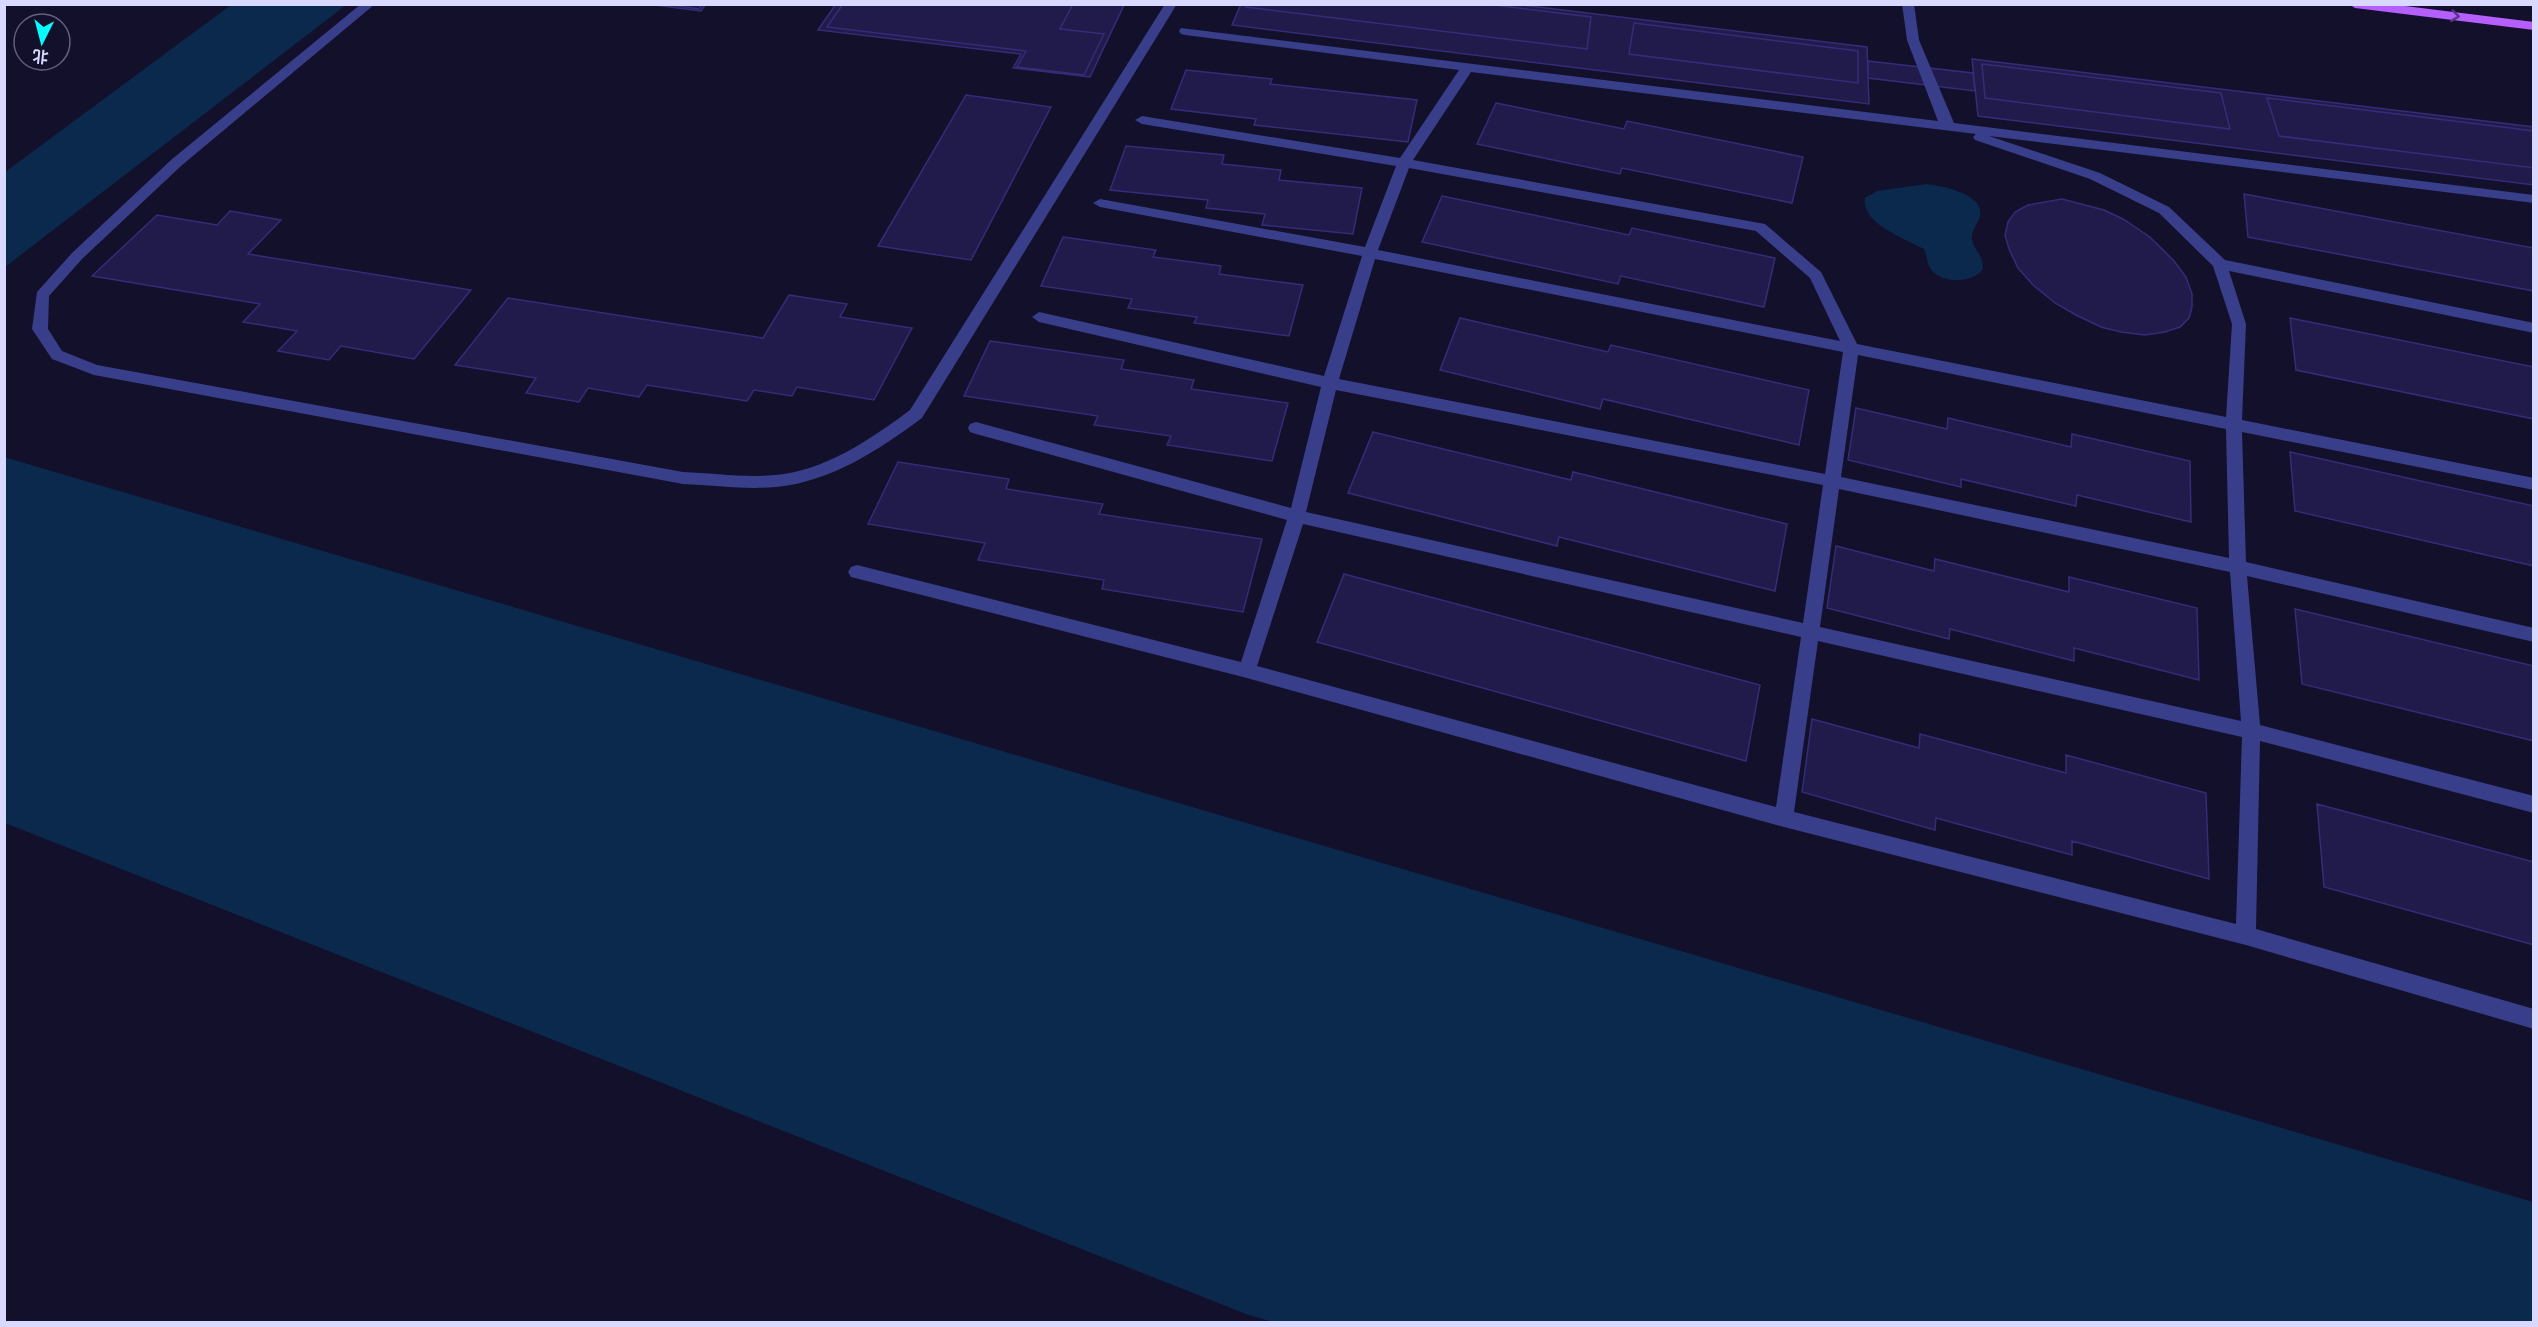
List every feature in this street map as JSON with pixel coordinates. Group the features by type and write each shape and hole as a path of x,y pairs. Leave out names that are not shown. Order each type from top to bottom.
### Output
{"main road":[{"path":"2355,4 2534,26"}],"lane":[{"path":"369,4 176,163 76,256 42,295 40,329 57,355 94,370 683,478 776,481 813,473 886,436 916,414 1171,4"},
{"path":"1908,4 1913,40 1946,125 2095,176 2164,210 2220,264 2239,324 2234,424 2238,567 2251,731 2246,936"},
{"path":"1185,31 1467,68 2534,199"},
{"path":"1247,672 1297,516 1330,383 1370,253 1404,163 1467,68"},
{"path":"1142,120 1404,163 1760,227 1815,275 1851,348 1784,818"},
{"path":"1100,203 1370,253 2534,484"},
{"path":"2220,264 2534,328"},
{"path":"1040,317 1330,383 1832,480 2238,567 2534,635"},
{"path":"976,428 1297,516 2251,731 2534,805"},
{"path":"856,572 1247,672 1784,818 2246,936 2534,1019"}],"water":[{"path":"231,5 346,5 5,267 5,172"},
{"path":"1927,184 1961,192 1976,202 1980,208 1980,216 1972,239 1983,269 1978,274 1957,280 1942,277 1930,268 1924,249 1886,230 1870,216 1865,198 1877,191"},
{"path":"4,457 2533,1202 2533,1322 1273,1322 1246,1314 5,823"}],"building":[{"path":"647,4 706,4 701,11"},
{"path":"665,4 703,4 699,9"},
{"path":"836,4 1124,5 1090,77 1013,68 1021,54 818,30"},
{"path":"843,4 1073,4 1060,29 1104,34 1084,75 1017,67 1026,51 827,27"},
{"path":"1241,4 1513,4 1867,47 1869,104 1232,25"},
{"path":"1247,4 1486,4 1591,17 1587,49 1246,7"},
{"path":"1634,23 1858,51 1858,83 1629,54"},
{"path":"1972,59 2534,127 2534,185 1978,116"},
{"path":"1868,61 1973,73 1975,91 1868,78"},
{"path":"1982,64 2221,93 2230,129 1985,98"},
{"path":"1186,70 1272,79 1270,84 1417,100 1408,142 1254,125 1256,119 1171,109"},
{"path":"966,95 1051,107 971,260 878,246"},
{"path":"2267,98 2534,131 2534,168 2279,136"},
{"path":"1496,103 1624,129 1627,121 1803,157 1792,203 1622,168 1620,174 1477,144"},
{"path":"1126,146 1224,155 1222,164 1281,170 1279,180 1362,188 1353,234 1262,225 1265,214 1206,208 1208,200 1110,190"},
{"path":"2244,194 2534,248 2534,291 2248,237"},
{"path":"1442,196 1629,235 1632,228 1775,258 1764,307 1621,276 1618,284 1422,242"},
{"path":"2062,199 2104,210 2123,219 2150,237 2174,261 2186,277 2192,294 2189,318 2180,327 2145,335 2101,327 2055,303 2033,285 2018,268 2009,249 2005,235 2008,222 2015,212 2028,205"},
{"path":"230,211 281,220 248,254 471,290 414,359 341,346 329,360 278,351 297,331 243,322 260,304 92,276 157,215 217,225"},
{"path":"1063,237 1156,250 1153,257 1221,266 1219,274 1303,285 1289,336 1194,323 1197,317 1128,308 1132,299 1041,286"},
{"path":"789,295 847,304 840,317 912,328 874,400 797,387 792,396 754,390 747,401 647,385 639,397 588,388 579,402 526,393 536,378 455,365 508,298 763,338"},
{"path":"1460,318 1608,352 1611,345 1809,390 1799,445 1603,399 1600,409 1440,370"},
{"path":"2290,318 2534,367 2534,419 2296,370"},
{"path":"990,341 1124,360 1121,369 1194,380 1191,389 1288,403 1272,461 1167,445 1171,436 1094,425 1098,416 964,396"},
{"path":"1856,408 1947,429 1948,418 2071,447 2072,434 2190,461 2191,522 2077,495 2076,506 1961,479 1961,487 1848,460"},
{"path":"1373,432 1571,480 1573,472 1787,524 1775,591 1559,537 1557,546 1348,493"},
{"path":"2290,452 2534,506 2534,566 2295,511"},
{"path":"898,462 1009,479 1006,489 1103,504 1099,514 1262,539 1243,612 1102,589 1104,580 978,560 985,543 868,524"},
{"path":"1836,546 1934,571 1935,559 2069,592 2069,577 2197,608 2199,680 2074,648 2074,661 1950,629 1949,639 1827,608"},
{"path":"1344,574 1760,685 1746,761 1317,642"},
{"path":"2295,609 2534,666 2534,741 2302,684"},
{"path":"1812,719 1919,748 1920,734 2066,773 2066,755 2206,793 2209,879 2072,841 2072,855 1936,818 1935,830 1802,792"},
{"path":"2317,804 2534,862 2534,945 2324,887"}]}
